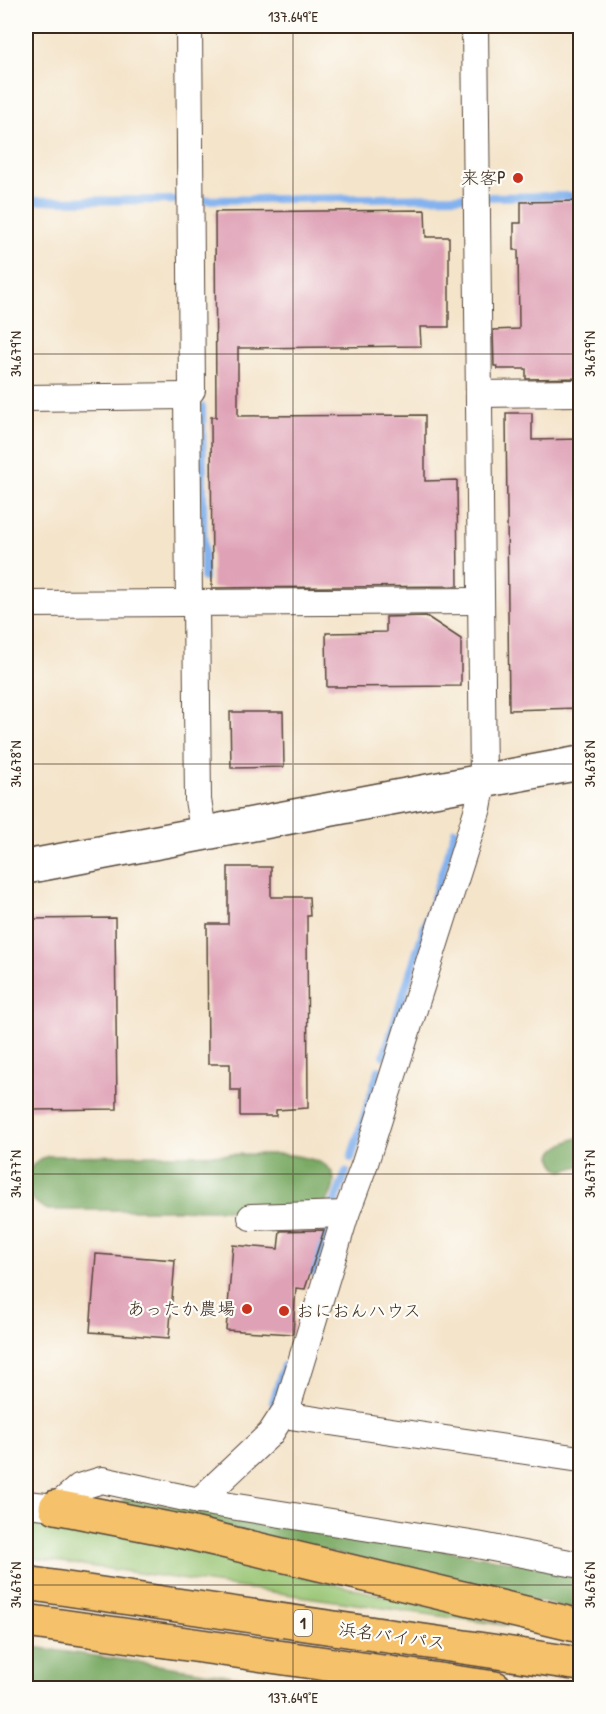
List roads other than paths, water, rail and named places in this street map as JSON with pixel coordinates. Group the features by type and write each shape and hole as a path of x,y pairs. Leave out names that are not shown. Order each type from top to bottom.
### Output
{"highway":[{"path":"41,1505 211,1538 580,1626"},
{"name":"浜名バイパス","path":"26,1583 580,1664"},
{"name":"浜名バイパス","path":"26,1621 495,1689"}],"street":[{"path":"189,26 192,390 187,396 198,800 204,835"},
{"path":"199,1501 270,1434 284,1415 346,1214 478,808 483,780 476,26"},
{"path":"479,394 580,393"},
{"path":"26,398 187,396"},
{"path":"26,604 481,601"},
{"path":"26,867 204,835 354,803 580,763"},
{"path":"251,1217 346,1214"},
{"path":"284,1415 580,1458"},
{"path":"41,1505 79,1487 102,1480 199,1501 477,1545 580,1565"}],"waterway":[{"path":"490,197 580,196"},
{"path":"196,200 464,197"},
{"path":"26,201 183,200"},
{"path":"202,407 204,578"},
{"path":"384,1056 455,831"},
{"path":"351,1158 379,1070"},
{"path":"332,1209 346,1172"},
{"path":"313,1272 329,1220"},
{"path":"273,1402 284,1366"}],"place":[{"name":"来客P","path":"518,178"},
{"name":"あったか農場","path":"247,1309"},
{"name":"おにおんハウス","path":"284,1311"}]}
